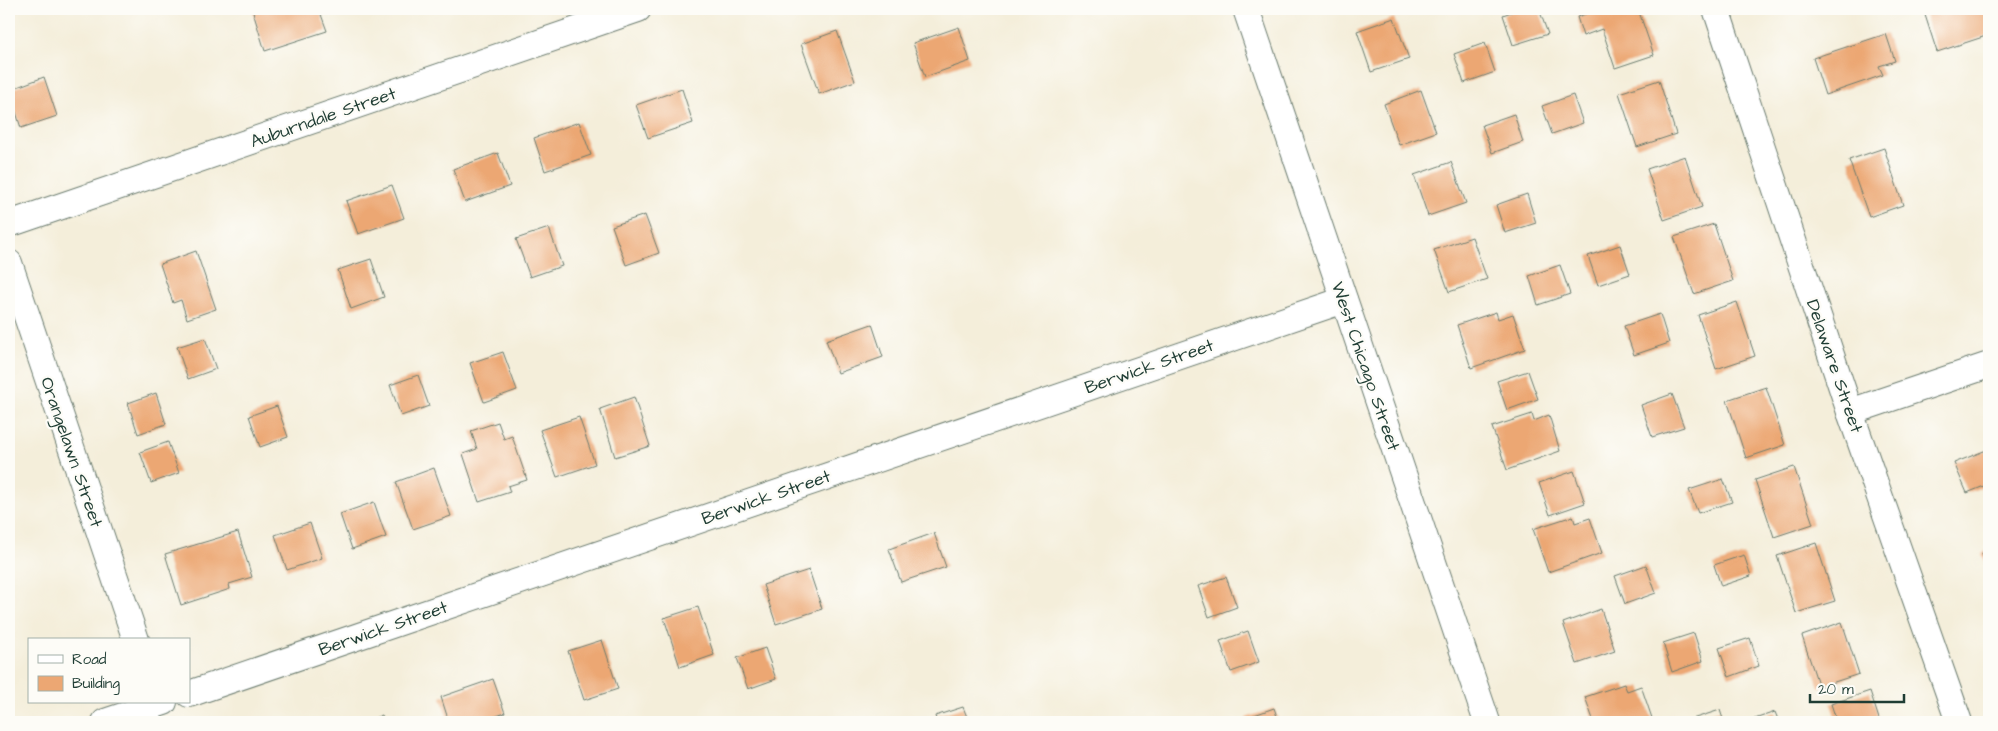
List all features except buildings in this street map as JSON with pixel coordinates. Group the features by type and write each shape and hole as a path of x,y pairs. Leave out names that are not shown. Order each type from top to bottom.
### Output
{"street":[{"name":"Auburndale Street","path":"9,224 638,9"},
{"name":"West Chicago Street","path":"1246,9 1487,722"},
{"name":"Delaware Street","path":"1716,9 1850,412 1959,722"},
{"name":"Orangelawn Street","path":"9,263 135,638"},
{"name":"Berwick Street","path":"190,694 1344,300"},
{"path":"1850,412 1989,365"},
{"path":"105,722 161,708"}]}
